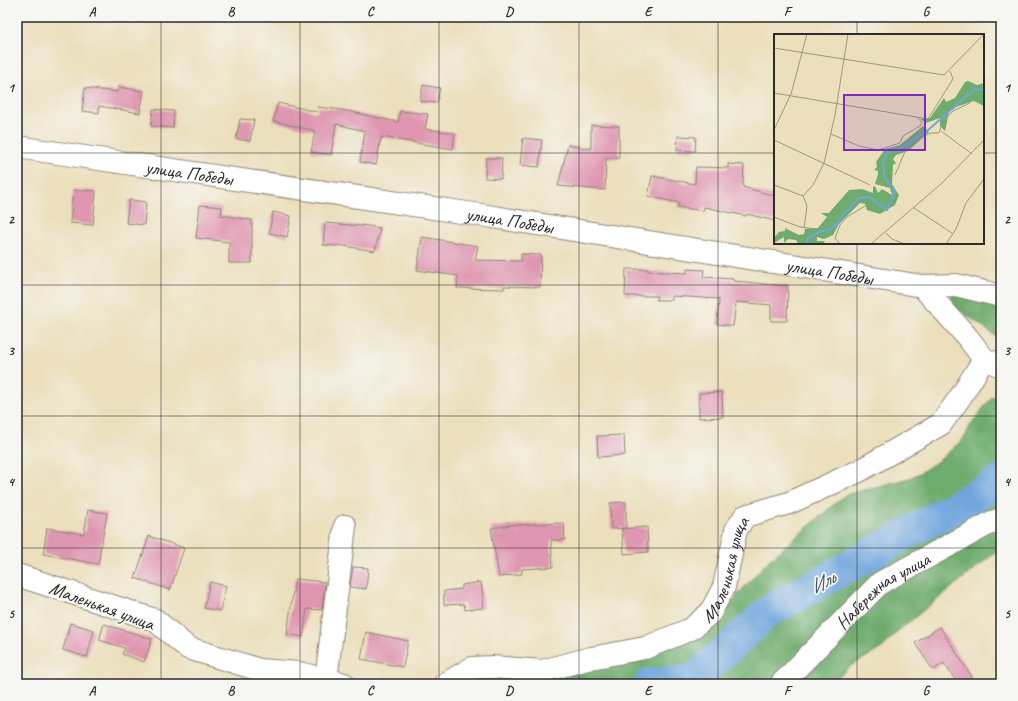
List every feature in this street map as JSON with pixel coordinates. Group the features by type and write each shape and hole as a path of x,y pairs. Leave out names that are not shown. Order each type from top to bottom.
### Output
{"street":[{"name":"улица Победы","path":"17,147 481,215 922,286 956,284 1001,296"},
{"path":"922,286 968,338 992,362"},
{"name":"Маленькая улица","path":"445,684 472,668 492,667 542,671 591,658 645,648 691,628 710,613 724,588 736,530 745,516 789,503 859,471 941,424 961,396 992,362"},
{"name":"Набережная улица","path":"781,684 880,583 992,522 1001,519"},
{"path":"335,682 345,526"},
{"name":"Маленькая улица","path":"17,575 155,620 188,648 260,670 300,673 335,682"}],"green space":[{"path":"951,294 1001,303 1001,340 953,305"},
{"path":"992,397 1001,397 1001,548 899,630 882,648 849,667 832,684 519,684 610,666 707,629 767,562 845,495 909,478 920,473 941,459 966,435 971,424"}],"building":[{"path":"423,85 440,88 437,103 420,101"},
{"path":"118,87 144,91 140,113 99,106 99,113 82,111 85,88 117,92"},
{"path":"278,103 317,112 318,107 342,110 398,122 400,111 428,114 425,129 455,133 453,149 381,137 376,165 360,162 365,131 336,124 331,155 311,152 315,131 273,121"},
{"path":"153,109 174,111 173,128 151,126"},
{"path":"240,119 254,120 250,141 236,139"},
{"path":"591,125 619,126 619,158 606,158 605,190 558,186 568,145 591,149"},
{"path":"678,136 696,137 695,151 677,150"},
{"path":"523,138 542,140 539,167 520,165"},
{"path":"486,158 502,158 501,179 485,178"},
{"path":"728,164 744,165 743,187 774,196 774,221 747,214 746,216 704,207 703,211 678,207 679,203 648,196 652,176 695,184 696,167 728,168"},
{"path":"73,190 96,191 93,225 70,223"},
{"path":"129,200 146,202 144,225 126,223"},
{"path":"200,205 222,207 221,215 252,220 252,263 229,263 229,242 196,238"},
{"path":"273,212 291,216 287,237 269,233"},
{"path":"325,223 362,225 380,228 375,251 338,245 323,245"},
{"path":"422,237 478,246 475,260 521,261 521,254 541,255 540,287 504,286 504,289 457,288 458,276 417,270"},
{"path":"626,269 648,269 648,271 687,273 687,269 704,270 703,277 788,286 787,321 771,321 771,305 736,302 733,326 717,324 719,299 672,296 672,300 656,300 657,296 625,296"},
{"path":"722,392 723,417 699,418 699,393"},
{"path":"624,435 625,455 598,457 597,436"},
{"path":"626,502 626,528 611,529 610,503"},
{"path":"88,510 107,513 98,564 43,554 47,528 84,534"},
{"path":"564,523 565,540 551,540 553,567 522,569 522,574 499,577 491,528 511,525"},
{"path":"647,527 648,552 624,554 622,529"},
{"path":"149,536 184,548 170,590 135,578"},
{"path":"353,567 368,568 366,589 350,587"},
{"path":"295,579 325,582 322,610 307,609 303,637 287,634"},
{"path":"210,582 226,586 220,611 204,608"},
{"path":"481,582 484,608 465,610 464,604 444,605 444,591 462,589 462,585"},
{"path":"70,623 94,630 87,657 63,650"},
{"path":"104,624 152,639 144,662 122,654 125,648 99,640"},
{"path":"940,627 972,677 962,684 958,684 944,663 933,670 915,643"},
{"path":"366,632 408,641 403,667 361,659"}],"waterway":[{"name":"Иль","path":"650,684 692,681 769,611 1001,481"}]}
